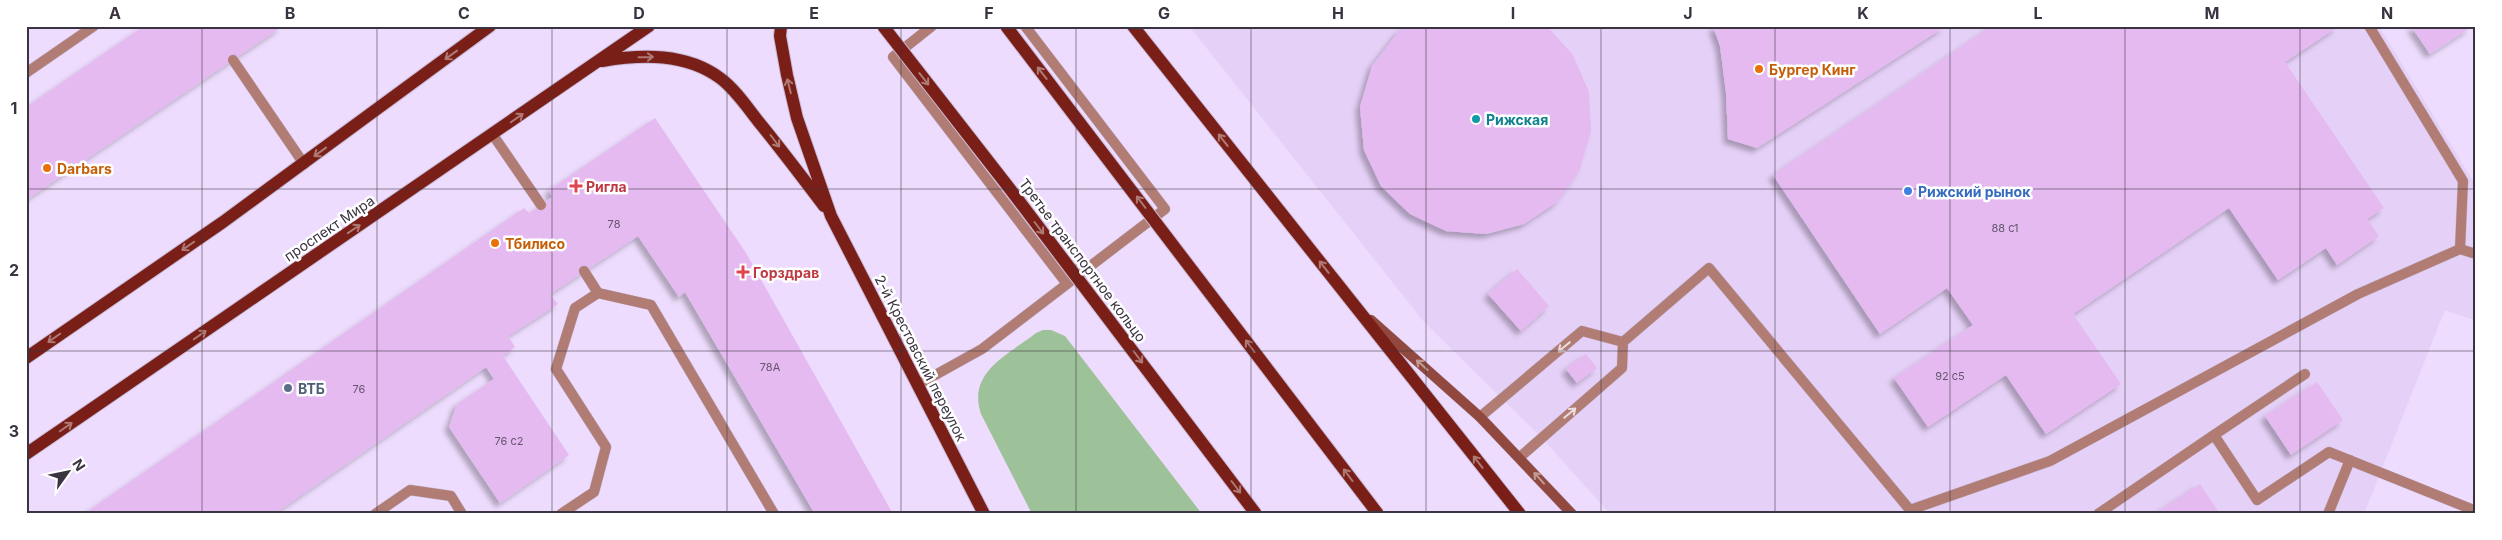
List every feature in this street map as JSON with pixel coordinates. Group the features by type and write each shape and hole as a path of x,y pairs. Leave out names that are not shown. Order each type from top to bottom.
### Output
{"main road":[{"path":"26,358 304,164 490,26"},
{"name":"проспект Мира","path":"26,454 493,135 649,26"},
{"name":"2-й Крестовский переулок","path":"781,26 781,46 795,109 831,216 919,384 984,514"},
{"name":"Третье транспортное кольцо","path":"883,26 1010,189 1256,514"},
{"path":"1006,26 1378,514"},
{"path":"1133,26 1520,514"},
{"name":"2-й Крестовский переулок","path":"597,62 626,57 659,56 700,67 721,78 770,135 831,216"},
{"path":"1354,306 1480,417 1572,514"}],"lane":[{"path":"26,73 94,26"},
{"path":"932,26 893,57 1067,284"},
{"path":"919,384 969,358 1165,209 1025,26"},
{"path":"2369,26 2463,181 2460,249"},
{"path":"233,60 304,164"},
{"path":"493,135 541,205"},
{"path":"1520,457 1622,368 1623,342 1709,268 1910,510 2050,461 2358,294 2460,249 2476,254"},
{"path":"584,271 598,293"},
{"path":"561,514 594,492 606,447 556,369 575,308 598,293 651,304 774,514"},
{"path":"1480,417 1582,331 1623,342"},
{"path":"2098,514 2305,374"},
{"path":"2214,435 2258,500 2329,452 2476,511"},
{"path":"2328,514 2350,460"},
{"path":"375,514 410,490 451,496 462,514"}],"shaded area":[{"path":"1189,26 2379,26 2476,186 2476,321 2445,310 2364,514 1610,514 1542,438 1424,322"}],"green space":[{"path":"1043,330 1051,330 1065,336 1202,514 1032,514 981,414 978,399 980,387 985,376 993,366 1036,333"}],"building":[{"path":"144,26 283,26 26,200 26,107"},
{"name":"Рижская","path":"1407,26 1547,26 1573,55 1589,92 1591,131 1580,169 1557,202 1524,224 1486,234 1446,231 1410,214 1381,186 1364,150 1360,107 1372,66 1399,31"},
{"path":"1713,26 1946,26 1757,148 1728,139 1726,93 1720,46"},
{"path":"1992,26 2339,26 2285,62 2384,208 2367,219 2379,236 2337,265 2326,248 2278,280 2229,208 2073,314 2121,384 2046,434 2006,375 1928,427 1894,378 1973,325 1947,288 1880,334 1773,175"},
{"path":"2411,26 2469,26 2470,28 2430,54"},
{"path":"655,118 746,253 893,514 815,514 685,292 679,297 638,236 550,294 558,304 508,336 515,347 503,356 569,455 500,503 449,427 457,404 494,379 486,367 274,514 84,514 524,208 529,213 541,205 552,197 549,190"},
{"path":"1517,269 1549,306 1521,331 1488,294"},
{"path":"1586,354 1597,368 1577,383 1566,369"},
{"path":"2317,382 2343,420 2291,455 2265,416"},
{"path":"2200,484 2220,514 2155,514"}],"place":[{"name":"Бургер Кинг","path":"1759,69"},
{"name":"Рижская","path":"1476,119"},
{"name":"Darbars","path":"47,168"},
{"name":"Ригла","path":"576,186"},
{"name":"Рижский рынок","path":"1908,191"},
{"name":"Тбилисо","path":"495,243"},
{"name":"Горздрав","path":"743,272"},
{"name":"ВТБ","path":"288,388"}]}
